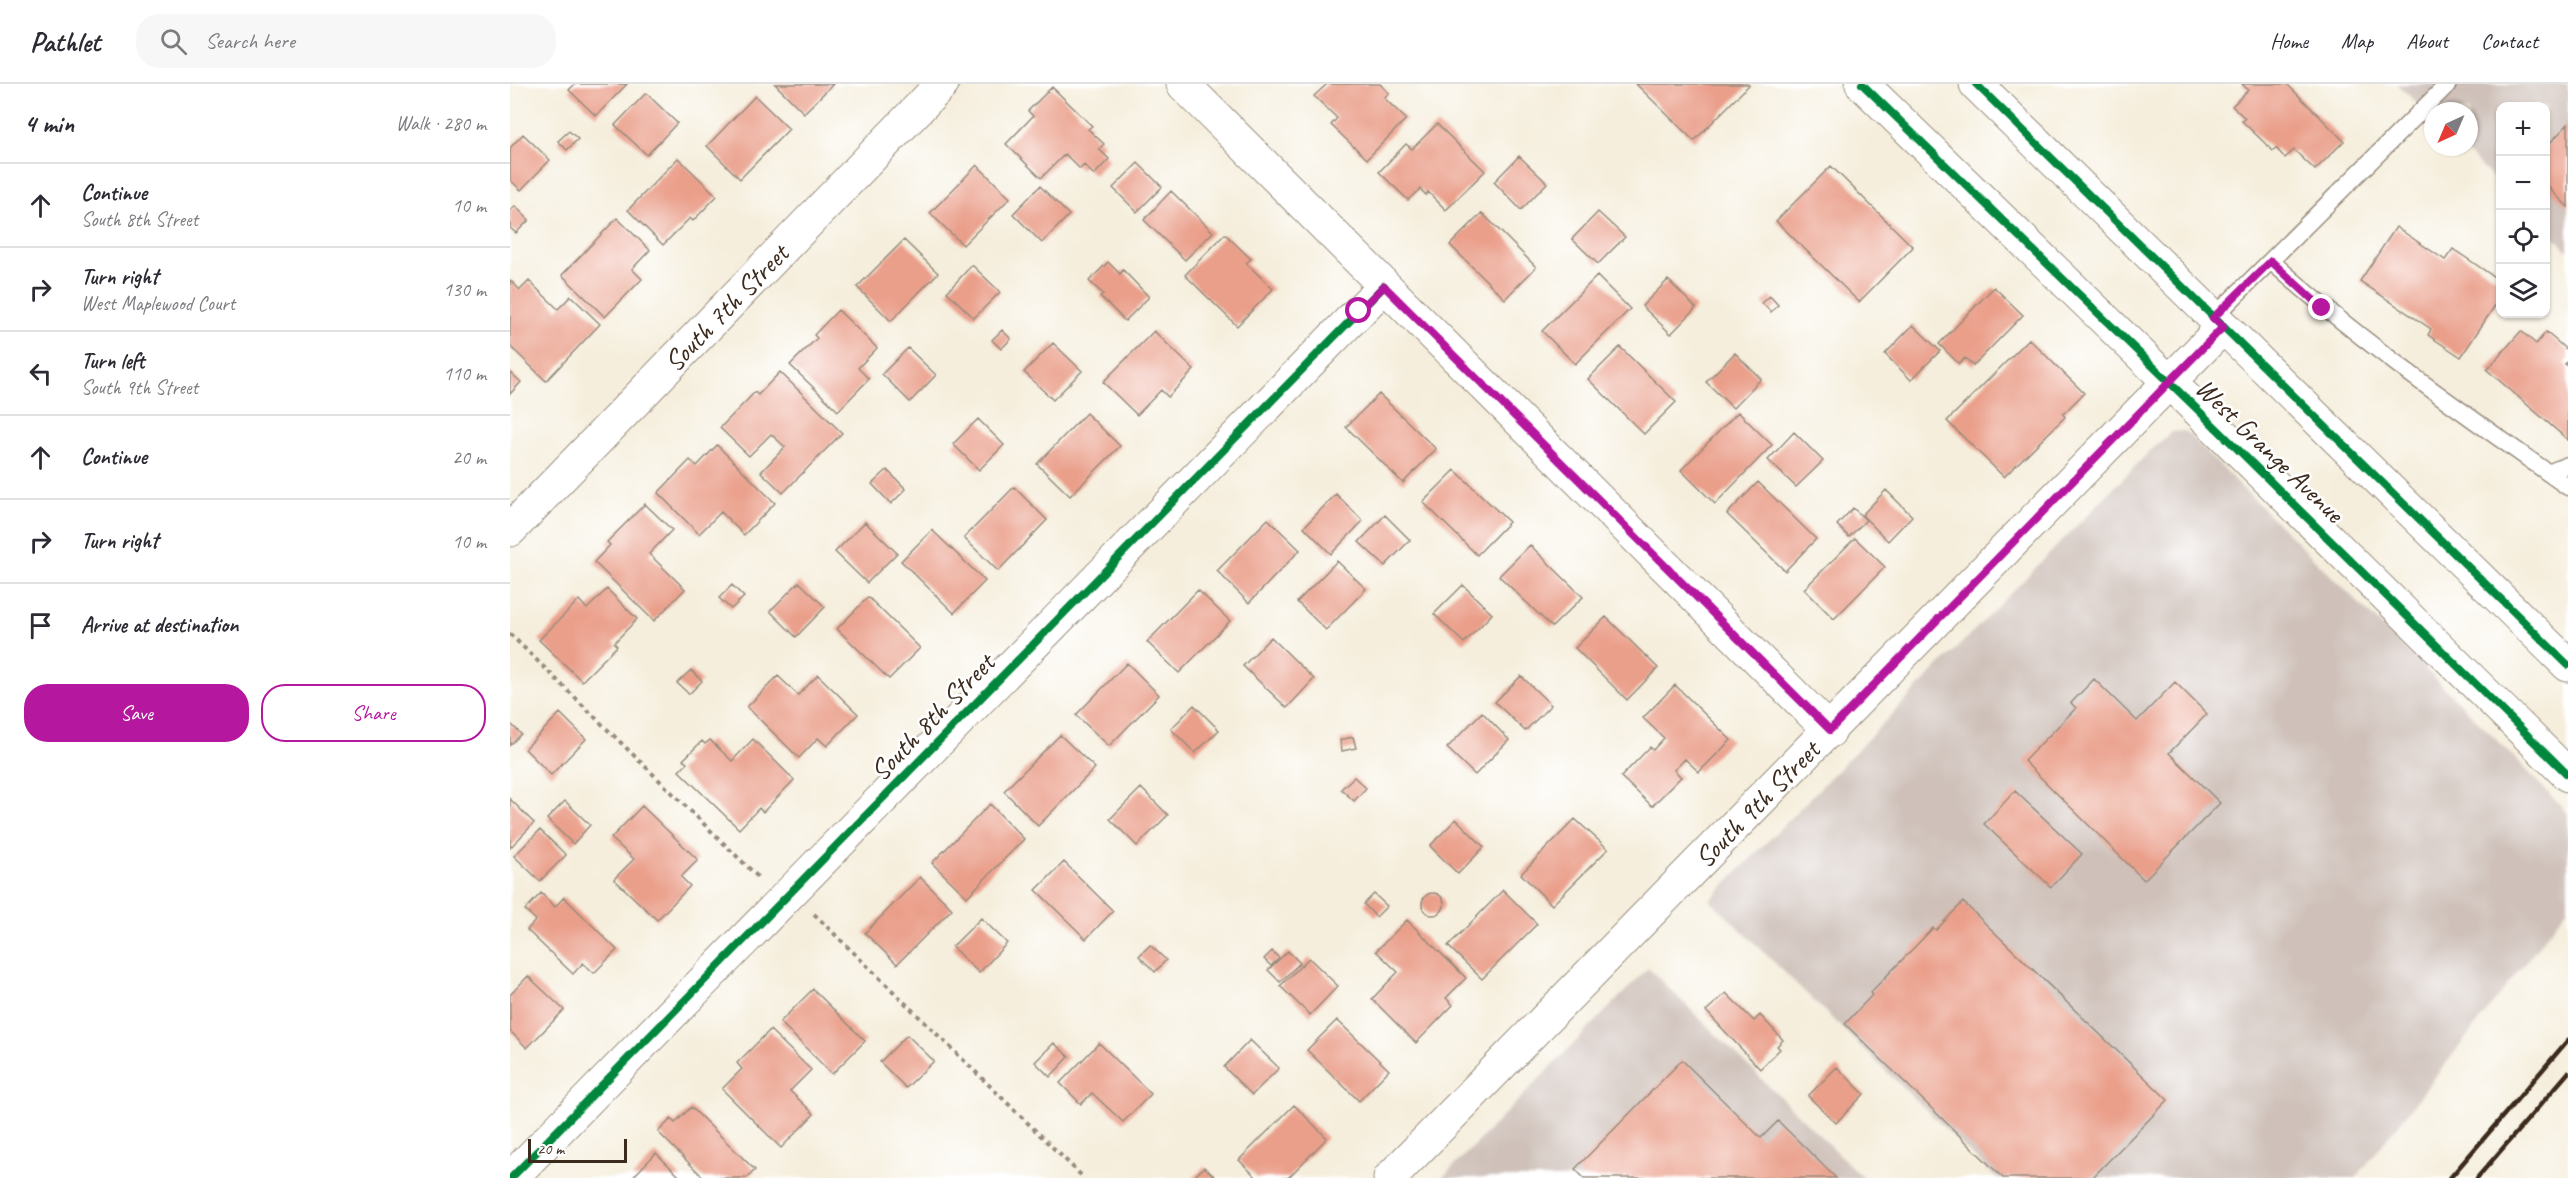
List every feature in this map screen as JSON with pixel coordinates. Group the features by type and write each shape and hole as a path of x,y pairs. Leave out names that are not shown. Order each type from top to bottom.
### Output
{"street":[{"name":"South 7th Street","path":"510,530 942,84"},
{"path":"1183,84 1830,730"},
{"name":"West Grange Avenue","path":"1862,84 2568,775"},
{"name":"West Grange Avenue","path":"1976,84 2568,665"},
{"name":"South 8th Street","path":"511,1178 1384,286"},
{"name":"South 9th Street","path":"1390,1178 2168,382 2218,322"}],"lane":[{"path":"2218,322 2271,261 2448,84"},
{"path":"2271,261 2322,308 2377,351 2568,487"},
{"path":"2548,473 2568,465"}],"shaded area":[{"path":"2397,84 2568,84 2568,251 2550,233 2550,102 2496,102 2496,181 2470,156 2478,156 2478,102 2424,102 2424,110"},
{"path":"2185,431 2519,762 2568,814 2568,908 2356,1178 1996,1178 1710,900 2149,452 2172,432"},
{"path":"1648,968 1863,1178 1442,1178"}],"building":[{"path":"575,84 627,84 596,116 569,90"},
{"path":"775,84 833,84 804,113"},
{"path":"1327,84 1380,84 1389,93 1384,98 1406,119 1367,159 1331,125 1337,118 1314,96"},
{"path":"1636,84 1747,84 1749,85 1694,141"},
{"path":"2242,84 2287,84 2344,141 2315,170 2294,150 2285,158 2276,148 2273,151 2242,121 2245,118 2232,106 2248,90"},
{"path":"1052,87 1092,126 1088,129 1104,144 1099,149 1109,159 1094,175 1084,165 1080,169 1065,154 1041,178 1006,144 1033,116 1028,111"},
{"path":"646,93 677,123 647,155 615,125"},
{"path":"755,96 789,129 740,179 707,146"},
{"path":"1437,124 1485,171 1446,210 1428,192 1426,195 1420,189 1408,200 1379,172 1406,144 1412,149"},
{"path":"2568,124 2568,207 2550,189 2550,143"},
{"path":"569,131 578,139 567,150 558,141"},
{"path":"523,134 550,160 521,190 510,180 510,148"},
{"path":"1519,156 1547,183 1521,210 1494,182"},
{"path":"678,158 717,196 693,221 690,218 663,245 628,210"},
{"path":"1138,163 1162,187 1137,212 1113,188"},
{"path":"977,165 1010,198 963,245 930,213"},
{"path":"1831,166 1913,247 1859,302 1776,221"},
{"path":"1040,186 1069,215 1042,243 1013,214"},
{"path":"1171,191 1213,232 1185,260 1144,220"},
{"path":"515,206 529,220 516,233 510,228 510,211"},
{"path":"1598,212 1625,237 1598,264 1572,239"},
{"path":"1482,213 1536,267 1505,299 1450,245"},
{"path":"617,218 650,250 632,269 642,279 605,317 562,275"},
{"path":"2396,227 2445,260 2453,249 2496,278 2496,304 2461,357 2428,335 2431,329 2360,281"},
{"path":"1225,234 1251,259 1246,263 1273,289 1237,326 1185,275"},
{"path":"904,240 938,273 891,321 857,287"},
{"path":"1108,262 1120,274 1123,270 1149,297 1125,321 1100,296 1103,294 1089,281"},
{"path":"972,265 1000,292 974,318 947,292"},
{"path":"1597,276 1630,309 1575,364 1542,331"},
{"path":"510,280 520,290 529,281 558,309 571,296 600,324 546,381 510,346"},
{"path":"1668,280 1696,308 1671,334 1642,306"},
{"path":"1994,287 2023,315 1973,366 1965,358 1959,364 1939,344"},
{"path":"1770,296 1778,305 1771,312 1762,303"},
{"path":"838,310 877,348 858,368 869,379 838,411 790,365 817,338 814,335"},
{"path":"1913,325 1940,351 1911,380 1885,354"},
{"path":"1002,330 1011,339 1001,349 992,340"},
{"path":"1154,331 1194,370 1168,397 1161,390 1137,415 1103,382"},
{"path":"2521,331 2536,344 2546,332 2568,351 2568,360 2565,364 2568,366 2568,440 2487,370"},
{"path":"2029,339 2084,393 2063,414 2065,417 2004,477 1947,421"},
{"path":"1053,343 1082,371 1053,400 1024,372"},
{"path":"1620,347 1676,402 1644,434 1588,379"},
{"path":"908,348 936,375 910,402 882,374"},
{"path":"1735,353 1761,379 1733,408 1706,382"},
{"path":"510,372 521,382 510,394"},
{"path":"780,372 842,433 783,493 761,472 785,447 771,434 749,456 720,428 755,392 758,395"},
{"path":"1379,394 1436,449 1403,483 1346,427"},
{"path":"1738,412 1772,445 1715,504 1681,470"},
{"path":"1086,413 1120,446 1070,496 1037,464"},
{"path":"978,419 1004,445 979,470 953,444"},
{"path":"1794,432 1823,461 1796,487 1768,460"},
{"path":"717,445 775,503 744,535 721,512 699,534 658,493 690,460 697,466"},
{"path":"887,470 906,489 891,504 872,484"},
{"path":"1455,470 1509,522 1477,555 1423,502"},
{"path":"1758,482 1816,539 1785,571 1727,514"},
{"path":"1014,487 1047,520 998,571 964,538"},
{"path":"1886,490 1912,516 1888,541 1862,515"},
{"path":"1336,494 1363,521 1331,554 1304,527"},
{"path":"645,504 672,530 649,554 685,589 654,621 594,562 610,545 607,542"},
{"path":"1853,508 1866,520 1849,537 1837,525"},
{"path":"1385,515 1410,540 1385,566 1359,542"},
{"path":"1268,519 1300,550 1249,603 1217,571"},
{"path":"865,522 897,553 867,583 835,552"},
{"path":"932,530 985,581 954,613 901,561"},
{"path":"1855,538 1885,567 1834,619 1804,589"},
{"path":"1530,545 1583,597 1552,627 1499,576"},
{"path":"1337,561 1366,589 1326,630 1297,602"},
{"path":"799,582 825,607 796,637 770,611"},
{"path":"732,585 744,597 731,609 719,598"},
{"path":"1463,585 1492,614 1464,643 1434,614"},
{"path":"607,589 637,619 614,643 617,646 582,681 539,640 579,600 587,609"},
{"path":"1198,590 1230,621 1179,673 1147,642"},
{"path":"868,597 920,648 889,679 837,629"},
{"path":"1606,617 1658,668 1627,700 1575,648"},
{"path":"1271,637 1314,679 1287,708 1243,666"},
{"path":"1127,663 1159,695 1109,746 1076,715"},
{"path":"691,670 702,681 689,694 677,683"},
{"path":"818,675 858,714 827,746 818,738 799,758 747,707 778,676 798,695"},
{"path":"1521,676 1551,705 1525,731 1495,702"},
{"path":"2094,679 2137,721 2175,682 2207,714 2169,753 2220,803 2144,880 2024,761 2076,708 2071,703"},
{"path":"1675,685 1731,740 1699,772 1685,759 1674,770 1681,777 1652,806 1621,777 1650,747 1653,750 1664,738 1643,718"},
{"path":"1194,705 1219,730 1195,753 1171,729"},
{"path":"1482,712 1509,740 1475,775 1447,748"},
{"path":"560,713 586,739 551,775 525,749"},
{"path":"510,723 521,734 510,745"},
{"path":"1060,735 1095,768 1038,826 1004,791"},
{"path":"1353,737 1356,748 1342,751 1340,740"},
{"path":"753,739 794,780 763,812 759,808 739,829 679,771 687,763 683,760 702,741 705,744 710,740 732,761"},
{"path":"1354,777 1366,788 1354,801 1341,789"},
{"path":"1141,788 1168,815 1137,846 1110,819"},
{"path":"2015,791 2082,854 2051,887 1984,824"},
{"path":"510,799 534,823 510,848"},
{"path":"565,801 590,825 573,844 547,819"},
{"path":"990,804 1024,839 967,897 932,863"},
{"path":"642,806 698,860 681,877 690,886 657,920 614,879 634,859 611,838"},
{"path":"1456,819 1484,847 1458,874 1430,846"},
{"path":"1575,819 1608,849 1552,905 1521,874"},
{"path":"540,830 566,855 540,881 514,856"},
{"path":"1064,862 1113,911 1086,939 1036,890"},
{"path":"920,877 952,909 897,964 865,933"},
{"path":"1503,890 1537,924 1482,979 1448,946"},
{"path":"541,893 555,907 564,897 617,950 594,973 583,963 573,974 527,930 536,920 525,910"},
{"path":"1433,893 1441,896 1444,904 1441,912 1433,915 1425,912 1422,904 1425,896"},
{"path":"1374,894 1387,906 1376,917 1364,904"},
{"path":"1963,902 2168,1100 2092,1178 2003,1178 1845,1024 1872,995 1870,993 1933,928 1936,930"},
{"path":"981,918 1007,943 979,973 952,947"},
{"path":"1407,920 1466,978 1446,998 1453,1005 1416,1043 1372,999 1398,972 1376,951"},
{"path":"1150,945 1166,960 1155,972 1139,956"},
{"path":"1272,951 1279,958 1271,966 1264,959"},
{"path":"1288,951 1300,963 1280,982 1268,970"},
{"path":"1309,958 1338,986 1310,1015 1280,986"},
{"path":"528,976 564,1010 527,1048 510,1031 510,995"},
{"path":"813,989 865,1041 832,1074 780,1022"},
{"path":"1726,993 1754,1021 1760,1015 1783,1040 1777,1046 1780,1049 1760,1069 1706,1011"},
{"path":"1337,1020 1389,1070 1359,1101 1307,1050"},
{"path":"770,1030 811,1070 790,1091 814,1114 781,1148 722,1089 742,1069 737,1063"},
{"path":"907,1035 934,1061 906,1088 880,1062"},
{"path":"1250,1040 1279,1068 1252,1095 1224,1067"},
{"path":"1054,1043 1069,1057 1050,1077 1035,1062"},
{"path":"1099,1043 1151,1094 1123,1122 1092,1093 1081,1104 1060,1083"},
{"path":"1682,1060 1761,1138 1778,1121 1836,1178 1584,1178 1575,1169"},
{"path":"1837,1067 1864,1094 1836,1123 1808,1096"},
{"path":"1294,1105 1327,1138 1288,1178 1257,1178 1239,1160"},
{"path":"691,1107 755,1170 747,1178 704,1178 658,1132 671,1119 675,1123"},
{"path":"656,1153 681,1178 632,1178"},
{"path":"1204,1167 1216,1178 1193,1178"}],"railway":[{"path":"2450,1178 2568,1040"},
{"path":"2477,1178 2568,1073"}],"cycle path":[{"path":"1862,84 2200,412 2568,775"},
{"path":"1976,84 2568,665"},
{"path":"511,1178 1384,286"}],"route":[{"path":"1359,311 1384,286 1830,730 2223,327 2213,318 2271,261 2322,308"}]}
